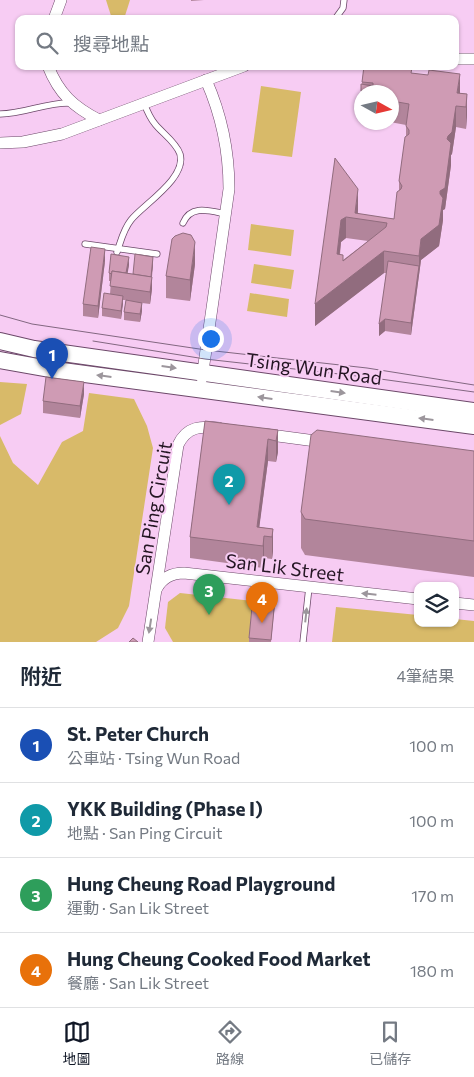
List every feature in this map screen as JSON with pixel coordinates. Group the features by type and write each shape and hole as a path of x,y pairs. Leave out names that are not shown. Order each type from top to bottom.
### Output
{"main road":[{"name":"Tsing Wun Road","path":"0,341 34,349 474,411"},
{"name":"Tsing Wun Road","path":"0,360 55,370 474,426"}],"street":[{"path":"55,15 61,0"},
{"path":"459,59 474,59"},
{"path":"50,70 55,81 72,103 81,111 99,120"},
{"path":"0,142 23,142 62,134 233,70"},
{"path":"200,390 229,189 227,152 220,115 206,80"},
{"name":"San Ping Circuit","path":"148,642 178,445 184,435 194,428 226,429"},
{"path":"255,433 335,443"},
{"name":"San Lik Street","path":"156,592 160,583 165,578 171,574 184,573 414,599"},
{"path":"459,603 474,605"}],"lane":[{"path":"338,15 343,8 344,0"},
{"path":"0,114 15,114 53,103 72,103"},
{"path":"118,251 122,235 129,223 170,182 176,174 180,163 178,150 153,122 144,103"},
{"path":"184,223 189,213 195,211 226,214"},
{"path":"86,244 118,251 157,254"},
{"path":"303,642 309,587"}],"shaded area":[{"path":"106,0 130,0 125,15 111,15"},
{"path":"261,86 301,92 292,157 252,152"},
{"path":"251,224 294,230 291,256 248,250"},
{"path":"254,264 294,270 291,289 251,283"},
{"path":"250,293 289,299 287,317 247,311"},
{"path":"0,382 27,384 21,414 0,425"},
{"path":"89,393 134,399 147,426 153,448 129,606 118,628 96,642 0,642 0,436 13,463 38,485 62,442 83,431"},
{"path":"180,593 253,601 249,642 173,642 165,628 168,602"},
{"path":"336,607 414,615 414,627 459,627 459,619 474,621 474,642 332,642"}],"building":[{"path":"364,70 412,70 411,73 428,75 429,70 460,74 457,93 467,94 466,107 456,106 452,132 447,139 451,143 445,188 440,191 443,198 439,225 421,239 419,256 384,251 315,304 335,158 358,189 355,213 394,219 397,192 402,186 399,181 405,137 409,134 406,126 409,104 399,102 399,85 373,85 373,83 362,82","holes":["346,217 387,223 386,227 343,261 343,255 337,254 341,220"]},
{"path":"183,233 191,235 195,242 190,280 166,276 172,239"},
{"path":"91,247 105,249 98,306 83,304"},
{"path":"111,254 129,257 126,273 112,271 112,274 109,273"},
{"path":"135,254 153,257 151,277 133,274"},
{"path":"388,261 419,266 411,323 385,319 379,324"},
{"path":"112,271 152,277 150,292 110,286"},
{"path":"104,293 123,296 121,311 102,308"},
{"path":"126,300 142,303 140,314 124,312"},
{"path":"46,377 84,382 80,406 43,401"},
{"path":"205,421 278,430 276,441 268,439 257,527 273,529 272,537 264,536 263,546 190,537"},
{"path":"317,430 474,451 474,541 305,519 301,512 311,435"},
{"path":"253,597 275,599 271,640 249,638"},
{"path":"133,638 138,642 129,642"}],"tram line":[{"path":"0,315 32,324 206,350 367,368 474,385"},
{"path":"93,341 205,359 366,377 474,392"}],"place":[{"name":"St. Peter Church","path":"52,379"},
{"name":"YKK Building (Phase I)","path":"229,505"},
{"name":"Hung Cheung Road Playground","path":"209,615"},
{"name":"Hung Cheung Cooked Food Market","path":"262,623"}]}
